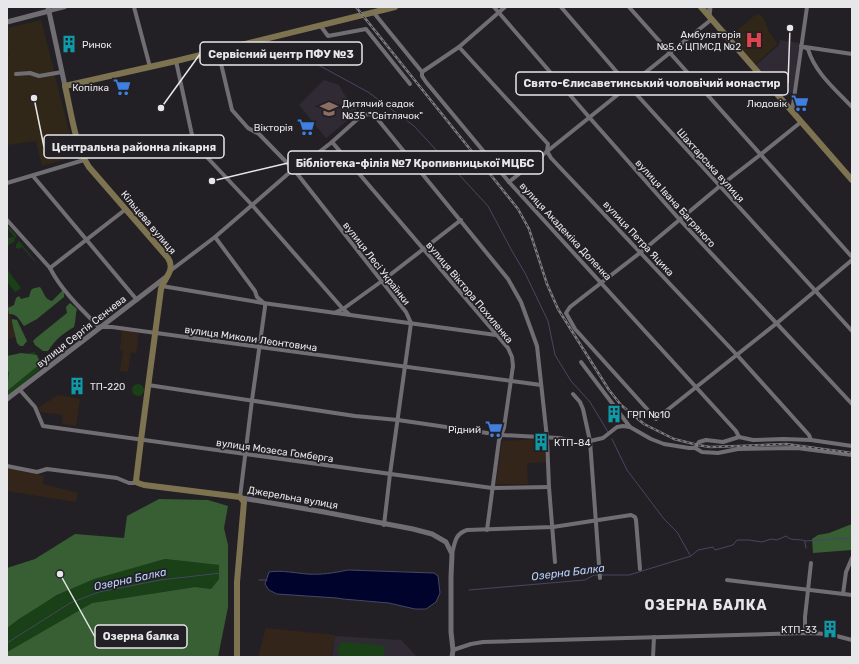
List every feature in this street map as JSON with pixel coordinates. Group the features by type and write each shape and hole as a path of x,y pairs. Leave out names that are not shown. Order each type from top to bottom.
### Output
{"main road":[{"path":"65,86 218,51 395,7"},
{"path":"701,7 852,180"},
{"name":"Кільцева вулиця","path":"65,86 84,160 170,260 171,265 169,274"},
{"path":"138,483 136,478 140,440 155,333 162,286 169,274"},
{"name":"Джерельна вулиця","path":"138,483 241,498"},
{"path":"237,657 237,582 244,508 244,502 241,498"}],"street":[{"path":"7,22 48,9 65,7"},
{"path":"134,7 150,67"},
{"name":"вулиця Івана Багряного","path":"494,7 680,220 852,404"},
{"path":"422,72 459,47 505,7"},
{"name":"Шахтарська вулиця","path":"561,7 628,85 852,332"},
{"path":"629,7 670,53 760,155 852,259 777,323 656,419 575,330 566,313 570,307 641,252 720,186 760,155 801,122"},
{"path":"509,182 628,85 670,53 710,18 710,7"},
{"path":"792,112 806,7"},
{"name":"Кільцева вулиця","path":"48,9 65,86"},
{"name":"вулиця Академіка Доленка","path":"374,13 422,72 422,76 426,82 509,182 736,431 739,437"},
{"path":"320,25 328,36 366,29 410,84"},
{"path":"801,46 852,54"},
{"path":"801,46 808,49 810,57 821,75 852,108"},
{"name":"вулиця Петра Яцика","path":"459,47 548,144 547,151 551,158 737,355 810,435 811,440"},
{"name":"вулиця Лесі Українки","path":"218,51 232,110 248,128 259,134 295,171 406,312 411,323"},
{"path":"176,61 192,135 196,144 350,315"},
{"path":"16,74 30,73 39,76 62,72"},
{"name":"вулиця Сергія Сєнчева","path":"7,399 137,300 215,237 289,173 295,171 332,142 362,115 372,114 375,116 461,220"},
{"name":"вулиця Віктора Похиленка","path":"332,142 508,348 512,357 513,366 511,381 504,428 499,440 487,530"},
{"path":"7,182 33,176 84,160"},
{"path":"33,176 137,300"},
{"path":"50,268 126,209"},
{"path":"7,220 50,268 62,286 99,328"},
{"path":"334,313 343,309 382,281 461,220 508,279 521,302 537,346 547,438 555,562"},
{"path":"215,237 255,291 257,297 266,307 252,400 241,498"},
{"path":"162,286 263,303 496,335"},
{"path":"384,524 411,323"},
{"name":"вулиця Миколи Леонтовича","path":"99,328 112,326 541,385"},
{"path":"581,362 630,427 651,439 664,444 695,448 702,452 718,453 738,449 797,448 852,456"},
{"path":"148,384 356,416 398,420 501,435 569,440"},
{"name":"вулиця Мозеса Гомберга","path":"20,390 34,408 43,426 492,488 549,487"},
{"path":"573,394 580,402 583,409 590,441 600,578"},
{"path":"590,441 603,438 617,427 630,427"},
{"path":"695,448 699,442 706,440 723,442 739,437 753,440 811,440 852,446"},
{"name":"Джерельна вулиця","path":"7,466 37,472 47,469 117,478 128,483 138,483"},
{"name":"Джерельна вулиця","path":"241,498 324,512 432,534 446,542 452,554"},
{"path":"452,657 452,554 457,536 460,532 468,530 553,527 631,515 635,517 636,520 640,569"},
{"path":"843,594 846,572 852,558"},
{"path":"805,633 805,617 811,563"},
{"path":"727,580 852,595"},
{"path":"453,650 483,642 805,633 829,634 852,640"},
{"path":"653,657 654,637"}],"shaded area":[{"name":"Амбулаторія №5,6 ЦПМСД №2","path":"760,14 764,19 770,34 778,44 755,64 731,36 755,15"},
{"path":"41,20 73,147 66,159 42,166 36,141 7,145 7,56 9,56 7,48 7,28"},
{"path":"780,40 799,43 793,91 786,97 756,65 779,45"},
{"name":"Дитячий садок №35 \"Світлячок\"","path":"324,80 339,85 358,112 326,138 299,105"},
{"path":"7,302 12,309 9,311 17,337 7,339"},
{"path":"122,330 139,333 136,353 131,352 128,372 120,371 123,351 120,350"},
{"path":"58,395 80,399 76,426 62,424 63,415 40,412 38,408"},
{"path":"543,439 546,462 527,463 528,484 496,484 502,441"},
{"path":"7,467 44,476 43,484 78,493 76,502 7,491"},
{"path":"266,628 335,635 331,657 258,657"},
{"path":"335,636 401,640 417,657 332,657"}],"green space":[{"path":"193,142 198,152 197,156 193,159 188,144"},
{"path":"7,225 17,236 14,239 15,241 7,246 7,238 15,237 7,228"},
{"path":"19,241 36,262 22,247 18,249 16,248"},
{"path":"7,269 21,288 15,292 7,282"},
{"path":"40,287 49,300 52,301 63,290 64,297 37,319 24,326 16,316 9,314 8,308 14,305 16,298 19,296 21,299 29,297 34,288"},
{"path":"70,303 77,309 74,327 59,338 48,351 43,351 35,345 33,341 67,313 66,307"},
{"path":"12,319 17,320 27,341 23,346 20,346 17,343"},
{"path":"34,352 44,366 7,397 7,358"},
{"path":"21,353 37,355 40,364 7,391 9,372 7,371 7,356"},
{"path":"136,384 140,384 144,390 140,396 136,396 132,392 132,388"},
{"name":"ОЗЕРНА БАЛКА","path":"159,499 208,500 228,506 224,528 228,545 228,607 218,657 7,657 7,652 92,603 195,587 211,589 219,579 219,565 165,559 94,579 57,595 7,628 7,568 35,559 75,534 124,538 127,516"},
{"path":"852,524 852,550 813,553 812,539 818,535 829,533"},
{"path":"165,559 219,565 219,579 211,589 195,587 92,603 7,652 7,628 48,600 81,584 102,576"},
{"path":"342,642 380,645 384,647 384,657 342,657 337,652 338,647"}],"water":[{"path":"348,570 434,573 438,576 440,593 436,602 426,609 415,609 389,603 277,594 269,590 265,584 269,572 274,571 317,574"}],"waterway":[{"path":"311,61 368,92 414,126 488,206 525,273 548,321 555,355 571,381 590,402 608,432"},
{"path":"612,439 627,470 664,519 677,532 690,555"},
{"name":"Озерна Балка","path":"602,575 629,575 691,556 698,550 713,547 715,550 733,545 737,540 762,542 771,539 777,540 786,536 791,539 805,541 852,538"},
{"path":"805,542 806,548"},
{"name":"Озерна Балка","path":"7,643 70,603 99,592 160,580 221,573"},
{"name":"Озерна Балка","path":"469,590 585,580 594,575 599,575"},
{"name":"Озерна Балка","path":"259,580 267,580"}],"railway":[{"path":"356,7 518,209 529,229 547,284 558,309 609,390 621,405 644,424 674,439 698,445 710,447 786,444 852,453"}],"place":[{"name":"Свято-Єлисаветинський чоловічий монастир","path":"790,28"},
{"name":"Амбулаторія №5,6 ЦПМСД №2","path":"754,40"},
{"name":"Ринок","path":"69,44"},
{"name":"Копілка","path":"122,87"},
{"name":"Центральна районна лікарня","path":"34,98"},
{"name":"Людовік","path":"800,103"},
{"name":"Сервісний центр ПФУ №3","path":"161,108"},
{"name":"Дитячий садок №35 \"Світлячок\"","path":"329,109"},
{"name":"Вікторія","path":"306,127"},
{"name":"Бібліотека-філія №7 Кропивницької МЦБС","path":"212,181"},
{"name":"ТП-220","path":"77,386"},
{"name":"ГРП №10","path":"614,414"},
{"name":"Рідний","path":"494,429"},
{"name":"КТП-84","path":"541,442"},
{"name":"Озерна балка","path":"60,574"},
{"name":"КТП-33","path":"830,629"}],"district":[{"name":"ОЗЕРНА БАЛКА","path":"706,605"}]}
